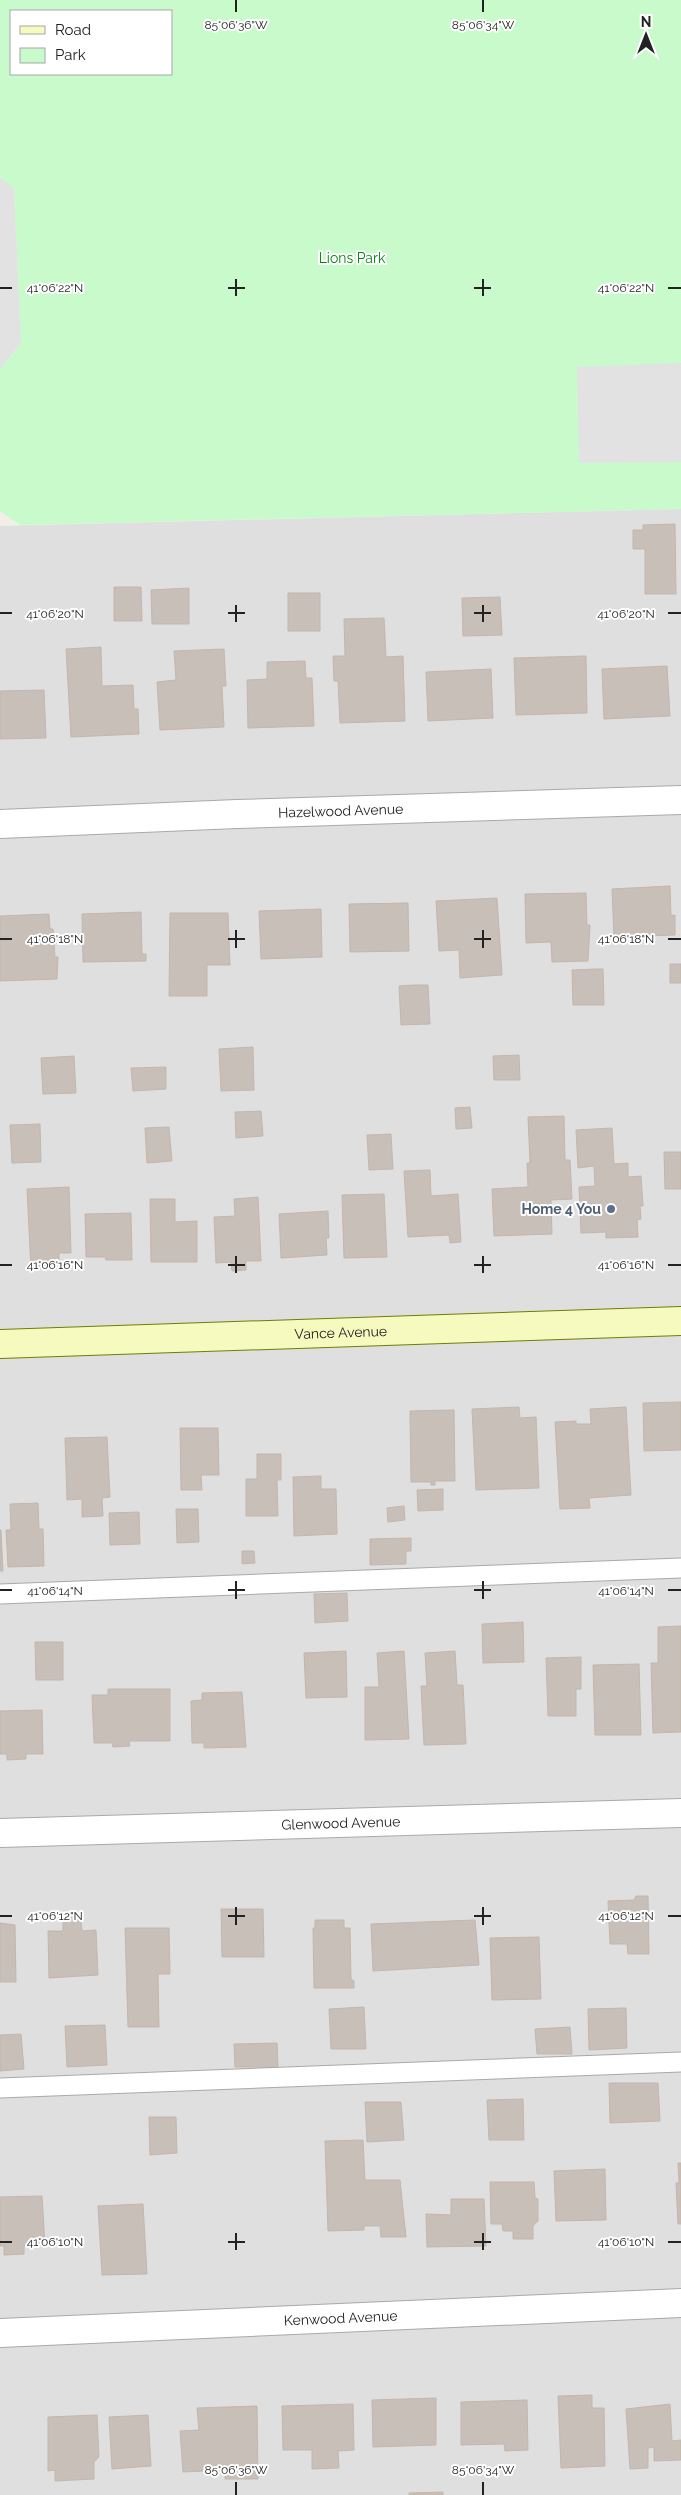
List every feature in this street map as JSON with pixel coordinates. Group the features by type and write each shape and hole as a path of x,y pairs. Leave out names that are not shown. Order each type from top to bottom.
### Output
{"street":[{"name":"Hazelwood Avenue","path":"0,824 237,814 681,800"},
{"name":"Vance Avenue","path":"0,1344 681,1320"},
{"name":"Glenwood Avenue","path":"0,1833 681,1813"},
{"name":"Kenwood Avenue","path":"0,2333 681,2303"}],"lane":[{"path":"0,1594 681,1568"},
{"path":"0,2088 681,2062"}],"shaded area":[{"path":"0,178 14,188 21,343 0,369"},
{"path":"681,363 681,462 579,463 577,367"},
{"path":"681,509 681,2495 0,2495 0,526"}],"green space":[{"name":"Lions Park","path":"0,0 681,0 681,509 20,525 0,511 0,369 21,343 14,188 0,178"}],"building":[{"path":"675,524 676,594 645,594 645,549 633,549 633,530 643,530 643,525"},
{"path":"114,587 141,587 142,621 114,621"},
{"path":"189,588 189,624 152,624 151,590"},
{"path":"288,593 320,593 320,631 288,631"},
{"path":"500,597 502,635 463,636 462,598"},
{"path":"384,618 386,657 403,656 405,721 340,723 338,681 334,681 333,656 345,656 344,619"},
{"path":"101,647 102,686 133,685 134,709 138,709 139,734 71,737 66,649"},
{"path":"224,649 226,686 222,686 224,727 160,730 157,682 176,680 174,651"},
{"path":"586,656 587,713 516,715 514,658"},
{"path":"305,661 306,678 312,678 314,726 248,728 247,680 267,679 267,662"},
{"path":"667,666 670,716 604,719 602,669"},
{"path":"491,669 493,718 428,721 426,672"},
{"path":"44,690 46,738 0,739 0,691"},
{"path":"670,886 671,916 675,915 675,935 614,937 612,889"},
{"path":"586,893 587,925 590,925 588,961 552,962 551,942 526,943 525,894"},
{"path":"497,898 502,975 460,978 459,950 439,951 436,901"},
{"path":"408,903 409,951 350,952 349,904"},
{"path":"321,909 322,957 261,959 259,911"},
{"path":"141,912 142,954 146,954 146,961 83,962 82,914"},
{"path":"170,913 228,913 230,965 207,965 207,996 169,996"},
{"path":"49,914 50,929 53,929 55,957 58,957 57,979 0,981 0,916"},
{"path":"670,964 681,964 681,983 670,983"},
{"path":"603,969 604,1005 573,1005 572,970"},
{"path":"428,985 430,1024 401,1025 399,986"},
{"path":"253,1047 254,1090 221,1091 219,1049"},
{"path":"519,1055 520,1080 494,1080 493,1056"},
{"path":"74,1056 76,1093 43,1094 41,1058"},
{"path":"166,1067 166,1089 133,1091 131,1068"},
{"path":"470,1107 472,1128 456,1129 455,1108"},
{"path":"261,1111 263,1136 236,1138 235,1112"},
{"path":"564,1116 565,1160 570,1160 572,1199 551,1200 552,1234 494,1236 492,1189 528,1187 527,1163 530,1163 528,1117"},
{"path":"40,1124 41,1162 12,1163 10,1125"},
{"path":"169,1127 172,1161 147,1163 145,1128"},
{"path":"612,1128 614,1164 628,1163 628,1177 641,1176 643,1206 640,1206 641,1219 637,1220 638,1237 606,1238 606,1232 581,1233 579,1187 595,1186 594,1166 578,1168 576,1130"},
{"path":"391,1134 393,1169 369,1170 367,1135"},
{"path":"664,1152 681,1152 681,1189 665,1189"},
{"path":"430,1170 431,1196 458,1194 461,1242 450,1243 449,1235 408,1237 404,1171"},
{"path":"69,1187 71,1253 59,1253 59,1268 31,1269 27,1189"},
{"path":"384,1194 387,1257 344,1258 342,1195"},
{"path":"258,1197 261,1261 246,1261 246,1270 232,1271 231,1262 216,1263 214,1217 235,1216 234,1199"},
{"path":"150,1199 175,1199 175,1222 197,1221 197,1262 151,1262"},
{"path":"328,1211 329,1238 326,1238 327,1255 281,1258 279,1214"},
{"path":"131,1213 132,1260 106,1260 105,1257 86,1257 85,1214"},
{"path":"681,1402 681,1450 644,1451 643,1403"},
{"path":"519,1407 520,1418 536,1417 539,1488 476,1490 472,1409"},
{"path":"626,1407 631,1495 589,1498 590,1508 560,1509 555,1422 576,1421 576,1424 591,1424 590,1409"},
{"path":"454,1410 455,1481 435,1481 435,1485 431,1485 431,1482 411,1482 410,1411"},
{"path":"180,1428 218,1428 219,1475 201,1475 202,1490 181,1490"},
{"path":"107,1437 110,1497 102,1498 103,1516 82,1517 82,1499 67,1500 65,1438"},
{"path":"257,1454 281,1454 281,1480 277,1480 278,1516 246,1516 246,1479 257,1479"},
{"path":"321,1476 321,1489 336,1489 337,1534 294,1536 293,1477"},
{"path":"443,1489 443,1510 418,1511 417,1490"},
{"path":"38,1503 39,1529 43,1529 44,1566 8,1567 6,1530 11,1530 10,1504"},
{"path":"404,1506 405,1520 388,1522 387,1508"},
{"path":"176,1509 198,1509 199,1542 177,1543"},
{"path":"139,1512 140,1544 110,1545 109,1513"},
{"path":"1,1530 3,1571 0,1571"},
{"path":"411,1538 411,1551 406,1551 406,1564 370,1565 370,1539"},
{"path":"242,1551 254,1551 255,1563 242,1564"},
{"path":"347,1593 348,1621 315,1623 314,1594"},
{"path":"523,1622 524,1662 483,1663 482,1624"},
{"path":"681,1626 681,1732 653,1733 651,1663 658,1663 658,1627"},
{"path":"35,1642 63,1642 63,1680 36,1680"},
{"path":"346,1651 347,1697 306,1698 304,1653"},
{"path":"404,1651 409,1739 365,1740 365,1687 379,1687 377,1653"},
{"path":"455,1651 457,1685 463,1685 466,1744 424,1745 421,1686 427,1686 425,1653"},
{"path":"581,1657 581,1689 576,1689 576,1716 548,1716 546,1658"},
{"path":"639,1664 641,1735 595,1735 593,1665"},
{"path":"108,1689 170,1689 170,1741 129,1741 130,1746 113,1747 112,1743 94,1743 92,1695 108,1695"},
{"path":"242,1692 246,1747 204,1748 204,1743 192,1743 191,1701 202,1700 202,1693"},
{"path":"42,1710 43,1754 26,1754 26,1759 7,1760 7,1754 0,1754 0,1711"},
{"path":"636,1896 648,1896 649,1954 628,1954 627,1944 610,1944 608,1901 634,1900"},
{"path":"221,1909 263,1909 264,1957 222,1957"},
{"path":"66,1913 80,1915 82,1931 96,1930 98,1975 49,1978 48,1931 63,1931 63,1916 66,1916"},
{"path":"315,1920 344,1920 344,1928 350,1928 351,1979 354,1981 354,1988 314,1988 313,1928 315,1928"},
{"path":"475,1920 479,1965 373,1971 371,1924"},
{"path":"0,1923 15,1925 16,1982 0,1982"},
{"path":"125,1928 169,1928 170,1974 158,1974 159,2027 128,2027"},
{"path":"539,1937 541,1999 492,2000 490,1938"},
{"path":"364,2007 366,2049 331,2049 329,2009"},
{"path":"626,2008 627,2048 589,2050 588,2009"},
{"path":"105,2025 107,2065 67,2067 65,2026"},
{"path":"570,2027 572,2054 537,2054 535,2029"},
{"path":"21,2034 24,2069 0,2071 0,2035"},
{"path":"277,2043 278,2067 235,2067 234,2044"},
{"path":"609,2083 658,2083 660,2121 610,2123"},
{"path":"523,2099 524,2140 489,2140 487,2100"},
{"path":"365,2102 401,2102 404,2140 367,2142"},
{"path":"149,2117 176,2117 177,2153 150,2155"},
{"path":"363,2140 365,2180 400,2180 406,2237 381,2237 380,2226 364,2226 364,2230 328,2231 325,2141"},
{"path":"678,2163 681,2163 681,2224 678,2224 676,2183 679,2183"},
{"path":"605,2169 606,2220 556,2221 554,2171"},
{"path":"490,2182 534,2182 535,2198 538,2199 538,2221 533,2226 533,2239 513,2239 513,2231 503,2231 502,2224 491,2224"},
{"path":"42,2196 45,2245 24,2246 24,2254 4,2255 4,2246 0,2246 0,2197"},
{"path":"451,2199 484,2199 486,2246 427,2247 426,2214 451,2215"},
{"path":"143,2204 147,2274 102,2275 98,2206"},
{"path":"592,2395 592,2408 604,2408 605,2466 561,2468 558,2396"},
{"path":"436,2398 436,2445 373,2447 372,2400"},
{"path":"527,2400 528,2450 505,2451 504,2444 461,2445 461,2402"},
{"path":"353,2404 354,2450 338,2451 339,2468 312,2469 312,2450 283,2450 282,2406"},
{"path":"670,2404 672,2441 681,2440 681,2460 654,2461 654,2447 648,2448 648,2468 630,2469 626,2409"},
{"path":"257,2406 258,2479 225,2479 225,2470 183,2472 180,2431 199,2430 197,2408"},
{"path":"97,2415 99,2457 94,2462 94,2479 55,2481 55,2470 48,2471 48,2417"},
{"path":"148,2415 151,2466 112,2469 109,2417"},
{"path":"443,2492 443,2495 409,2495 409,2493"}],"place":[{"name":"Home 4 You","path":"611,1209"}]}
